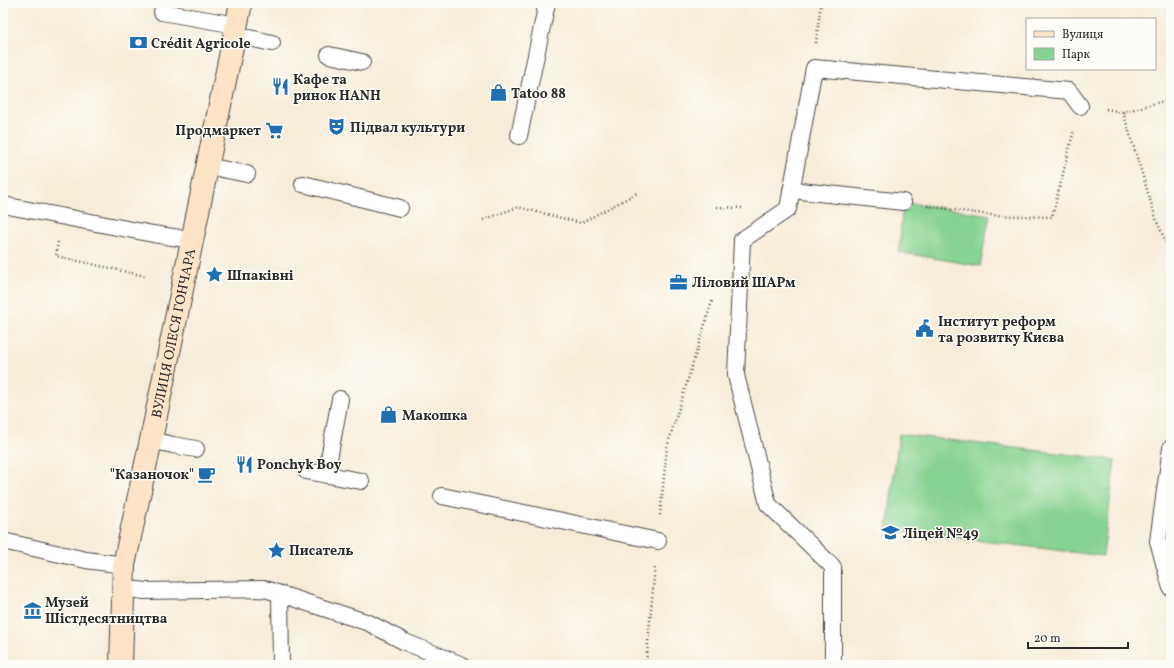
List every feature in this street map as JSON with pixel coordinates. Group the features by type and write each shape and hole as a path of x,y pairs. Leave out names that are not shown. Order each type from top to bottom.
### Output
{"street":[{"name":"ВУЛИЦЯ ОЛЕСЯ ГОНЧАРА","path":"121,665 124,565 241,3"}],"lane":[{"path":"519,136 548,3"},
{"path":"162,12 235,30 272,44"},
{"path":"329,55 362,62"},
{"path":"832,665 833,567 768,504 736,374 742,240 788,209 814,68 1069,91 1080,106"},
{"path":"207,166 247,174"},
{"path":"303,184 400,208"},
{"path":"791,190 903,202"},
{"path":"3,205 153,234 192,240"},
{"path":"326,475 340,399"},
{"path":"151,440 196,449"},
{"path":"1171,448 1158,541 1171,588"},
{"path":"306,471 361,482"},
{"path":"442,496 658,541"},
{"path":"3,541 86,560 124,565"},
{"path":"123,588 146,591 265,589 369,623 405,642 462,665"},
{"path":"280,594 281,665"}],"path":[{"path":"814,68 821,3"},
{"path":"903,202 990,215 1052,217 1080,106 1123,112 1171,98"},
{"path":"1123,112 1157,222 1171,253"},
{"path":"483,220 518,207 581,223 637,193"},
{"path":"717,207 788,209"},
{"path":"738,215 740,208"},
{"path":"61,216 56,256 145,276"},
{"path":"646,665 667,447 713,298"}],"green space":[{"path":"903,202 990,215 980,266 899,252"},
{"path":"899,434 1115,460 1103,556 887,529"}],"place":[{"name":"Crédit Agricole","path":"138,43"},
{"name":"Кафе та ринок HANH","path":"280,87"},
{"name":"Tatoo 88","path":"498,93"},
{"name":"Підвал культури","path":"337,127"},
{"name":"Продмаркет","path":"274,130"},
{"name":"Шпаківні","path":"214,275"},
{"name":"Ліловий ШАРм","path":"679,282"},
{"name":"Інститут реформ та розвитку Києва","path":"925,329"},
{"name":"Макошка","path":"389,415"},
{"name":"Ponchyk Boy","path":"244,464"},
{"name":"\"Казаночок\"","path":"207,474"},
{"name":"Ліцей №49","path":"890,533"},
{"name":"Писатель","path":"276,550"},
{"name":"Музей Шістдесятництва","path":"32,610"}]}
